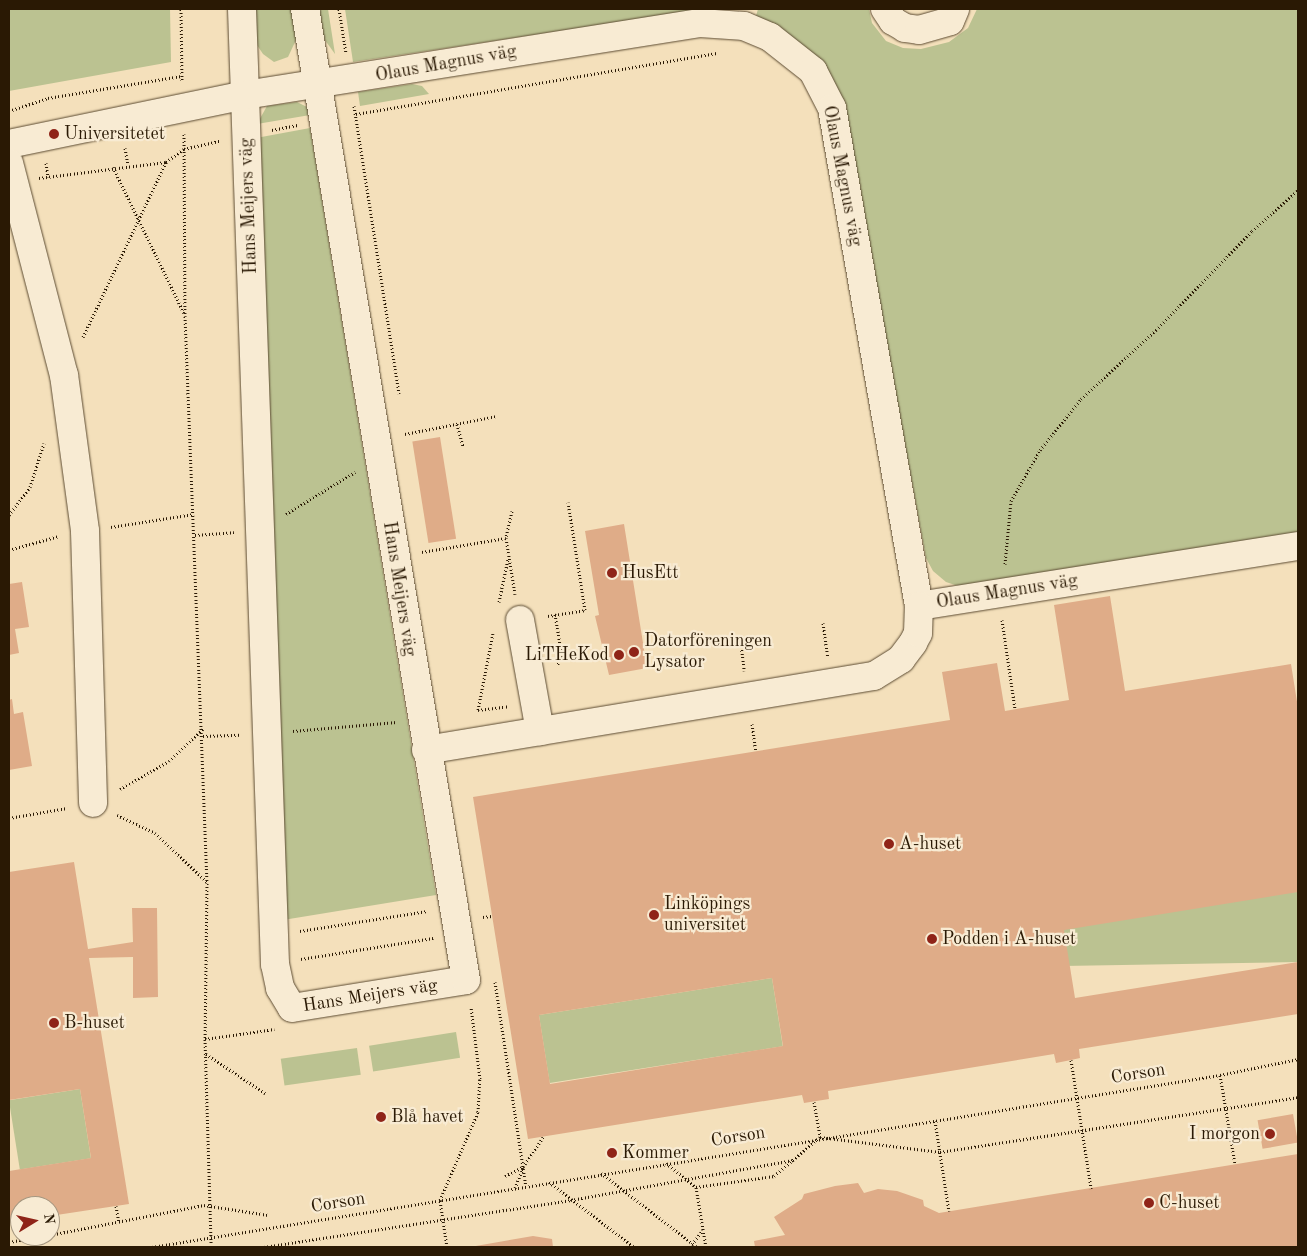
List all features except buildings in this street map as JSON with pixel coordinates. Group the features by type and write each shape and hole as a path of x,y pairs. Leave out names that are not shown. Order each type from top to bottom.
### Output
{"street":[{"name":"Hans Meijers väg","path":"242,9 275,964 280,988 292,1008 466,980 452,907 304,9"},
{"path":"885,9 894,21 919,30 950,21 955,9"},
{"name":"Olaus Magnus väg","path":"9,144 245,95 316,86 700,23 744,26 770,37 813,70 832,108 919,606 1298,546"},
{"path":"10,173 50,314 64,375 72,431 85,531 93,803"},
{"path":"426,750 874,676 901,659 913,643 919,626 919,606"},
{"path":"505,616 540,731"}],"path":[{"path":"181,9 185,316 208,883 205,1054 211,1247"},
{"path":"64,375 140,220 166,162 184,149 322,120 707,56 724,51 744,26"},
{"path":"9,111 48,98 181,76"},
{"path":"124,145 128,165"},
{"path":"45,158 48,177"},
{"path":"10,173 48,177 128,165 166,162"},
{"path":"113,167 185,316"},
{"path":"1015,709 998,595 1008,549 1011,501 1040,450 1082,399 1156,330 1252,231 1298,190"},
{"path":"404,434 497,416"},
{"path":"456,424 463,446"},
{"path":"9,515 30,487 44,440 72,431"},
{"path":"195,535 260,530 378,458"},
{"path":"555,614 585,610 568,502"},
{"path":"469,742 505,616 508,556 506,538 512,511"},
{"path":"9,550 21,544 85,531 194,514"},
{"path":"422,553 506,538"},
{"path":"505,616 508,556"},
{"path":"823,623 827,649"},
{"path":"740,636 743,660"},
{"path":"203,736 268,733 421,720"},
{"path":"9,818 93,803 169,761 203,729"},
{"path":"93,803 155,833 208,883"},
{"path":"274,935 452,907"},
{"path":"275,964 457,934"},
{"path":"447,1247 440,1200 478,1112 480,1079 466,980"},
{"path":"205,1039 225,1036"},
{"path":"205,1054 265,1093"},
{"name":"Corson","path":"152,1247 820,1137 935,1121 1220,1075 1298,1059"},
{"path":"1071,1060 1092,1188"},
{"path":"1220,1075 1236,1164"},
{"path":"696,1187 774,1176 820,1137 940,1152 1298,1097"},
{"path":"814,1102 820,1137"},
{"path":"935,1121 949,1211"},
{"path":"515,1188 523,1168 543,1137"},
{"path":"264,1247 571,1200 794,1160"},
{"path":"666,1163 696,1187 706,1247"},
{"path":"505,1176 523,1168"},
{"path":"601,1173 691,1245 697,1247"},
{"path":"548,1182 634,1247"},
{"path":"116,1206 119,1223"},
{"path":"60,1233 119,1223 162,1212 211,1206 268,1215"},
{"path":"691,1245 703,1230"}],"green space":[{"path":"9,9 170,9 171,62 9,91"},
{"path":"254,9 293,9 296,40 288,57 274,62 263,54 257,45"},
{"path":"316,9 328,9 335,54 322,36"},
{"path":"345,9 706,9 353,62"},
{"path":"758,9 869,9 872,23 886,41 903,48 921,49 949,42 968,28 977,9 1298,9 1298,532 961,587 946,582 933,571 926,558 840,95 831,75 818,58 778,26 756,16"},
{"path":"412,84 422,86 429,94 360,106 358,92"},
{"path":"297,102 307,107 310,115 257,124 267,106"},
{"path":"310,128 436,895 283,920 256,138"},
{"path":"1297,892 1298,962 1062,966 1061,896"},
{"path":"772,978 783,1046 550,1083 539,1015"},
{"path":"456,1032 460,1058 373,1071 369,1046"},
{"path":"357,1048 361,1075 285,1085 281,1059"},
{"path":"80,1089 91,1158 20,1169 9,1100"}],"place":[{"name":"Universitetet","path":"54,134"},
{"name":"HusEtt","path":"612,573"},
{"name":"Datorföreningen Lysator","path":"634,652"},
{"name":"LiTHeKod","path":"619,655"},
{"name":"A-huset","path":"889,844"},
{"name":"Linköpings universitet","path":"654,915"},
{"name":"Podden i A-huset","path":"932,939"},
{"name":"B-huset","path":"54,1023"},
{"name":"Blå havet","path":"381,1117"},
{"name":"I morgon","path":"1270,1134"},
{"name":"Kommer","path":"612,1153"},
{"name":"C-huset","path":"1149,1203"}]}
